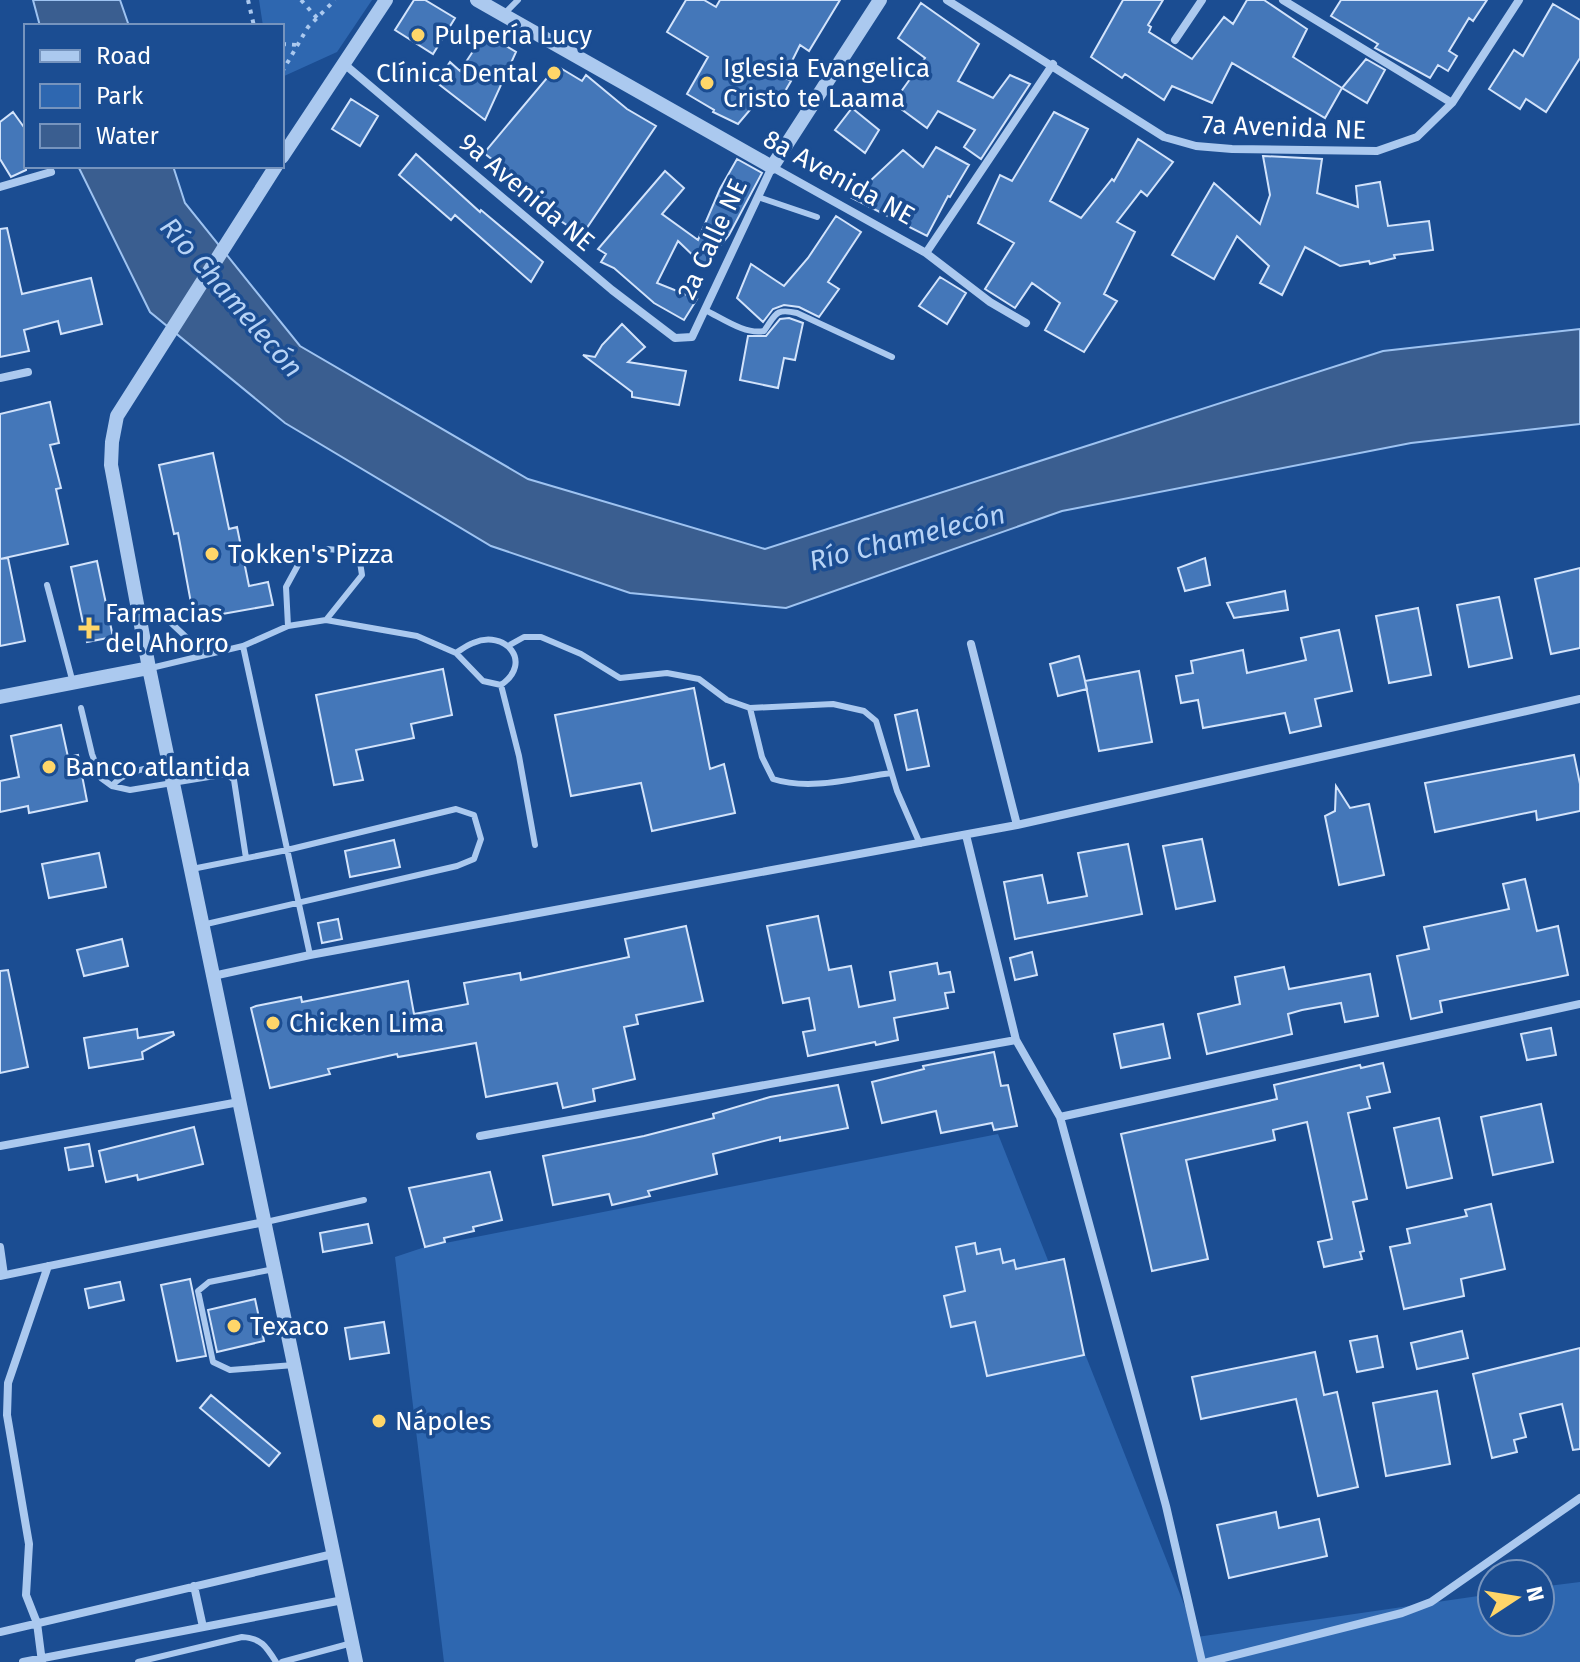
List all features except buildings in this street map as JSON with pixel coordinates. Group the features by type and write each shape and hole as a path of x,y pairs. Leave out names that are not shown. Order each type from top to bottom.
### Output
{"street":[{"path":"284,154 386,0"},
{"name":"8a Avenida NE","path":"477,0 926,253 990,302 1026,323"},
{"name":"2a Calle NE","path":"692,337 772,167 880,0"},
{"name":"7a Avenida NE","path":"947,0 1053,64 1164,137 1196,146 1232,149 1377,151 1417,137 1452,103 1519,0"},
{"path":"1175,40 1202,0"},
{"path":"1283,0 1452,103"},
{"name":"9a Avenida NE","path":"343,63 653,323 675,338 692,337"},
{"path":"926,253 1053,64"},
{"path":"275,168 117,416 111,465 190,869 356,1662"},
{"path":"0,187 51,172"},
{"path":"0,378 28,372"},
{"path":"971,644 1017,825"},
{"path":"0,697 149,668"},
{"path":"212,976 310,955 1017,825 1580,699"},
{"path":"966,835 1016,1040 1060,1117 1166,1506 1202,1662"},
{"path":"1060,1117 1580,1004"},
{"path":"480,1136 1016,1040"},
{"path":"0,1146 239,1102"},
{"path":"0,1247 2,1276 264,1222"},
{"path":"42,1660 37,1623 26,1595 29,1544 7,1415 8,1383 48,1266"},
{"path":"1208,1662 1402,1613 1431,1602 1580,1498"},
{"path":"0,1632 333,1554"},
{"path":"194,1586 203,1627"},
{"path":"23,1662 343,1600"}],"lane":[{"path":"503,15 518,0"},
{"path":"758,197 817,217"},
{"path":"705,310 760,333 777,312 797,313 892,357"},
{"path":"288,626 286,587 298,565 310,552 327,549 351,551 360,562 362,575 326,620"},
{"path":"47,585 73,683"},
{"path":"138,610 169,621 203,653"},
{"path":"149,668 243,646 288,626 326,620 417,636 456,653 483,681 501,685 516,670 514,655 508,646 498,641 473,642 456,653"},
{"path":"508,646 524,637 541,637 581,654 620,678 667,673 699,679 727,700 750,708 833,704 864,711 876,721 891,773 920,844"},
{"path":"243,646 310,955"},
{"path":"501,685 519,756 535,845"},
{"path":"81,708 101,778 112,786 130,790 227,774 234,780 246,858"},
{"path":"750,708 762,757 773,779 787,784 814,783 891,773"},
{"path":"112,786 118,778 169,763"},
{"path":"190,869 287,850 456,809 474,815 481,839 474,859 457,866 202,925"},
{"path":"264,1222 364,1200"},
{"path":"274,1269 209,1282 198,1291 213,1362 230,1370 294,1365"},
{"path":"138,1662 242,1637 256,1638 279,1662 352,1643"}],"path":[{"path":"248,0 254,24"},
{"path":"301,0 317,18"},
{"path":"284,69 308,27 335,0"},
{"path":"284,44 298,45"}],"green space":[{"path":"259,0 372,0 337,52 284,76 284,24 263,24"},
{"path":"998,1134 1197,1637 1476,1596 1476,1638 1556,1638 1556,1585 1580,1582 1580,1662 444,1662 395,1257 425,1247"}],"water":[{"path":"33,0 120,0 128,24 39,24"},
{"name":"Río Chamelecón","path":"79,168 174,168 185,203 300,346 528,479 765,549 1383,351 1580,329 1580,424 1411,443 1062,511 786,608 630,593 491,546 285,423 150,312"}],"place":[{"name":"Pulpería Lucy","path":"418,35"},
{"name":"Clínica Dental","path":"554,73"},
{"name":"Iglesia Evangelica Cristo te Laama","path":"707,83"},
{"name":"Tokken's Pizza","path":"212,554"},
{"name":"Farmacias del Ahorro","path":"89,628"},
{"name":"Banco atlantida","path":"49,767"},
{"name":"Chicken Lima","path":"273,1023"},
{"name":"Texaco","path":"234,1326"},
{"name":"Nápoles","path":"379,1421"}]}
